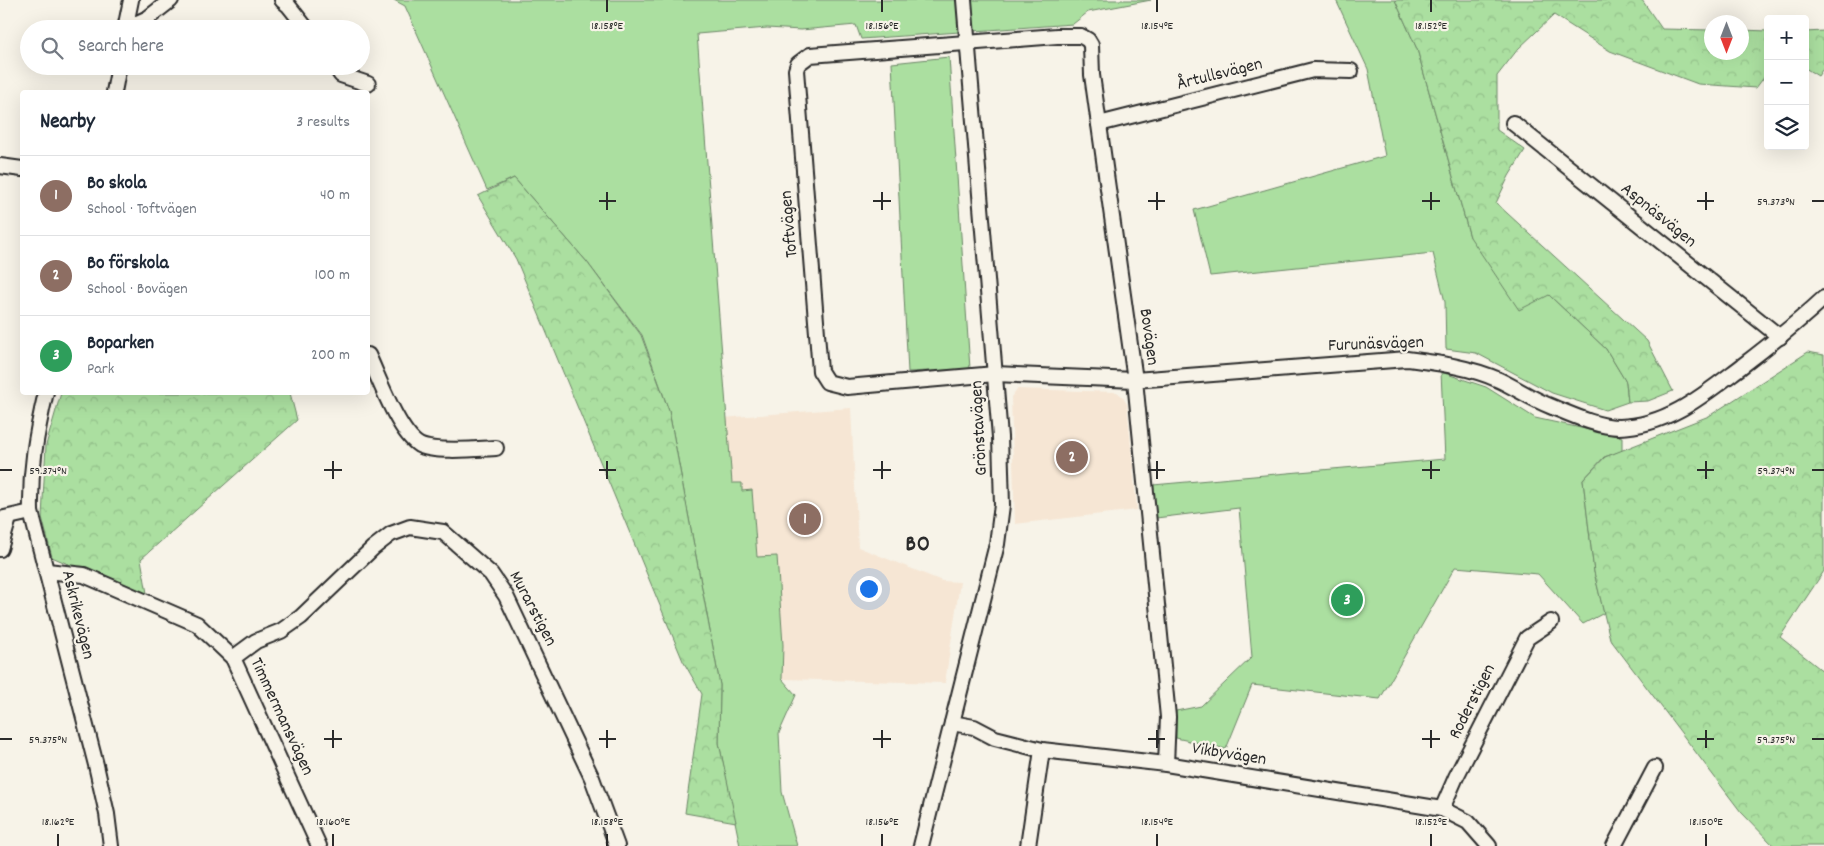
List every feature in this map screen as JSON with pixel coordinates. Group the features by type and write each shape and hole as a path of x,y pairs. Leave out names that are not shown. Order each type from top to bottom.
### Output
{"street":[{"path":"127,20 131,0"},
{"path":"144,20 171,0"},
{"path":"282,0 300,20"},
{"name":"Grönstavägen","path":"921,846 999,530 1002,460 964,0"},
{"name":"Bovägen","path":"966,42 1081,36 1088,40 1091,45 1099,124 1135,380 1168,717 1166,764"},
{"name":"Toftvägen","path":"966,42 810,55 798,64 796,70 820,371 827,382 847,387 995,374"},
{"name":"Årtullsvägen","path":"1099,124 1313,70 1351,71"},
{"path":"114,90 117,75"},
{"path":"341,75 368,84"},
{"name":"Aspnäsvägen","path":"1513,123 1780,337"},
{"path":"0,166 20,169"},
{"name":"Furunäsvägen","path":"995,374 1135,380 1407,359 1450,364 1498,380 1548,405 1578,417 1617,427 1643,424 1670,415 1696,401 1780,337 1824,298"},
{"path":"370,359 405,433 420,446 453,450 496,448"},
{"name":"Askrikevägen","path":"45,395 35,437 30,474 31,512 96,765 107,814 111,846"},
{"path":"0,549 4,519 31,512"},
{"name":"Murarstigen","path":"233,658 256,641 280,631 301,617 373,548 391,534 410,527 443,532 486,569 506,596 592,778 617,846"},
{"name":"Timmermansvägen","path":"47,571 84,575 197,624 233,658 320,846"},
{"name":"Roderstigen","path":"1442,809 1456,777 1527,638 1551,622"},
{"name":"Vikbyvägen","path":"952,723 974,727 995,738 1042,750 1166,764 1442,809 1468,822 1484,837 1489,846"},
{"path":"1028,846 1042,750"},
{"path":"1614,846 1656,768"}],"shaded area":[{"path":"1017,389 1117,392 1122,396 1127,404 1137,510 1015,524 1011,397"},
{"path":"851,408 858,547 942,581 960,582 945,683 782,679 783,645 777,556 757,557 752,490 742,491 732,483 722,418"}],"green space":[{"path":"394,0 1151,0 1088,12 1073,24 861,39 856,25 801,30 767,28 697,34 732,483 742,483 742,491 752,490 757,557 777,556 783,645 782,679 796,695 779,733 782,792 797,846 740,846 719,743 720,685 669,411 642,335 587,262 514,178 487,190 405,6"},
{"path":"1336,0 1395,0 1417,49 1470,237 1549,295 1606,349 1626,382 1628,402 1605,410 1552,393 1476,353 1446,349 1445,302 1433,253 1210,276 1194,210 1385,156 1368,69"},
{"path":"1395,0 1642,0 1662,29 1704,30 1704,60 1749,60 1749,30 1764,31 1764,77 1756,88 1698,84 1610,51 1554,15 1518,49 1497,76 1497,130 1525,150 1509,176 1496,203 1647,341 1673,391 1648,401 1628,402 1626,382 1606,349 1549,295 1519,310 1470,237 1417,49"},
{"path":"1824,31 1824,67 1818,76 1809,70 1809,32"},
{"path":"949,57 970,369 908,372 892,63"},
{"path":"514,178 587,262 641,335 669,411 720,685 719,743 736,822 685,813 702,694 683,661 516,259 478,196"},
{"path":"1808,352 1824,355 1824,571 1780,637 1824,672 1824,846 1774,846 1741,812 1610,639 1594,572 1583,480 1605,457 1709,416"},
{"path":"1441,372 1486,387 1535,418 1622,437 1622,451 1604,457 1583,480 1594,572 1604,613 1583,624 1538,574 1455,567 1380,699 1252,685 1226,749 1176,738 1176,711 1201,706 1252,657 1239,508 1156,518 1153,485 1445,459"},
{"path":"60,395 291,395 297,420 141,559 148,599 52,557 42,517 46,445"}],"place":[{"name":"Bo förskola","path":"1072,457"},
{"name":"Bo skola","path":"805,519"},
{"name":"Boparken","path":"1347,600"}],"district":[{"name":"BO","path":"918,545"}]}
